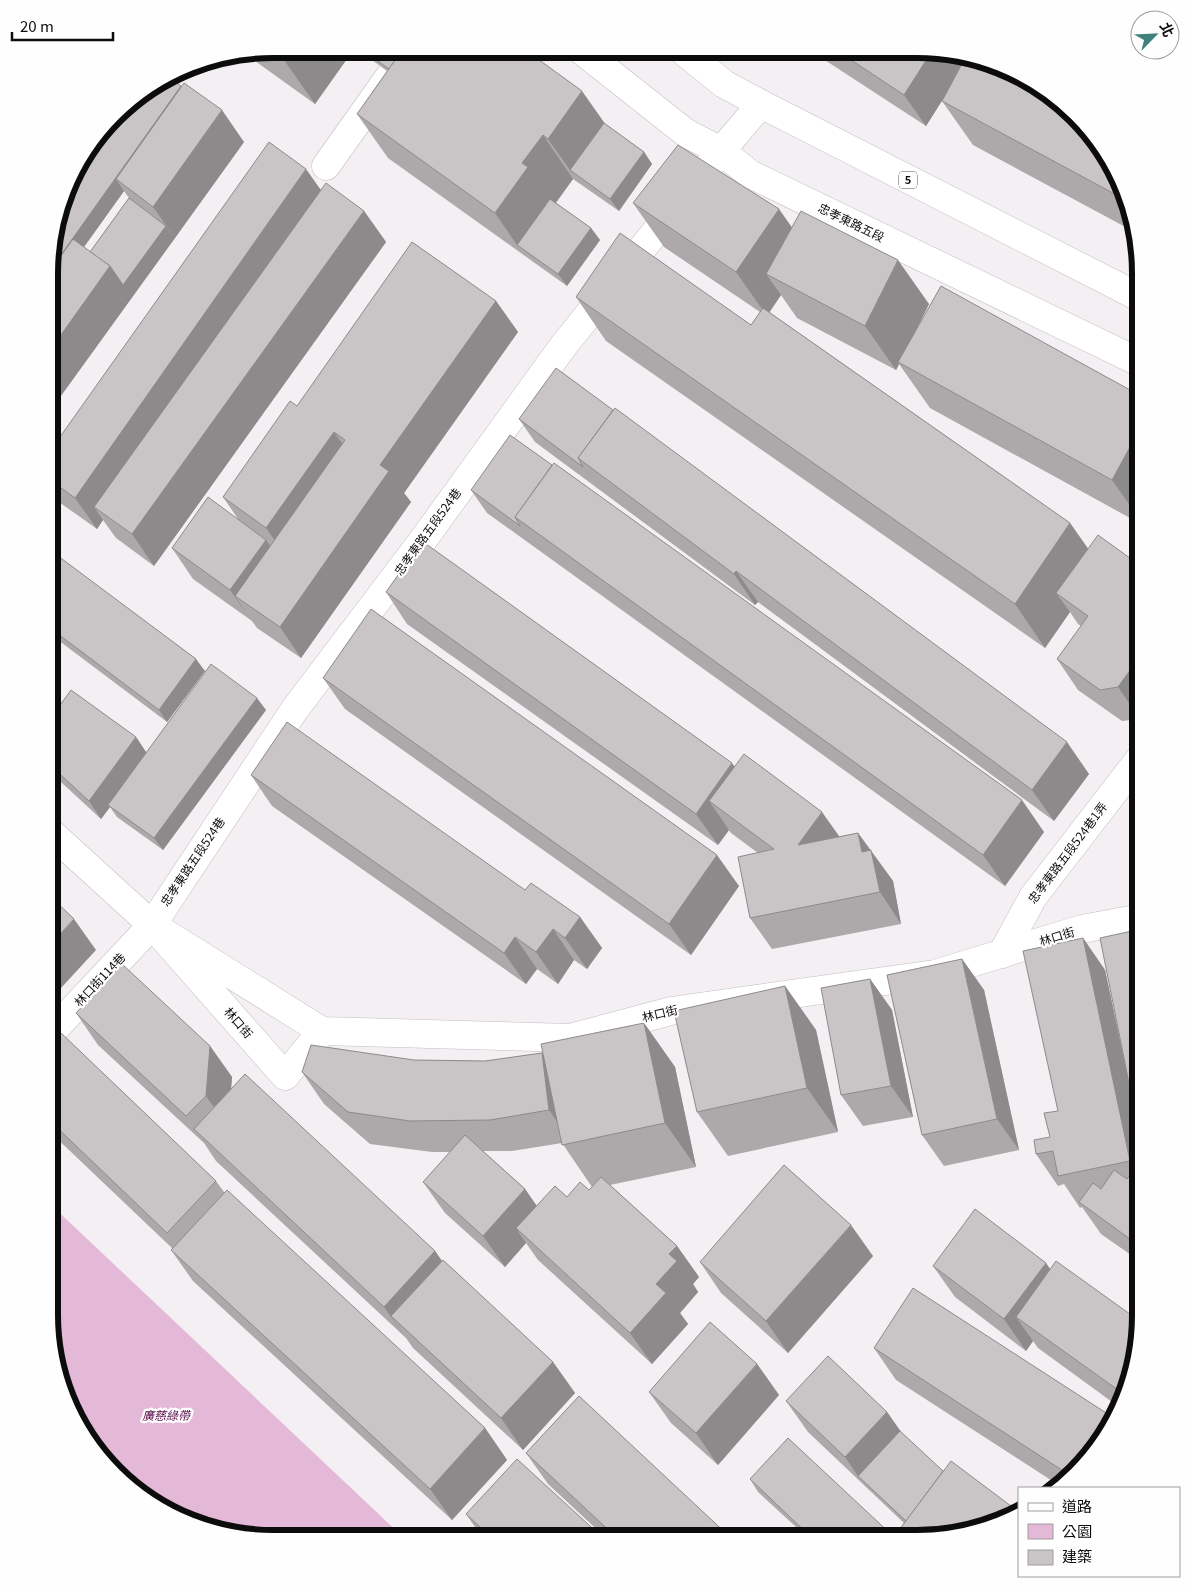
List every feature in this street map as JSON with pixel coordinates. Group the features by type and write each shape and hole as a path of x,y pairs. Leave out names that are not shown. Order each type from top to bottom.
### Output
{"street":[{"path":"326,166 403,58"},
{"name":"忠孝東路五段","path":"591,58 686,133 721,151 750,174 1132,359"},
{"name":"5","path":"692,58 724,84 761,104 1132,293"},
{"name":"忠孝東路五段524巷","path":"152,926 295,709 423,540 564,345 761,104"},
{"name":"忠孝東路五段524巷1弄","path":"1002,954 1033,897 1132,769"},
{"name":"林口街","path":"58,839 152,926 285,1076 322,1031"},
{"name":"林口街","path":"152,926 322,1031 570,1038 671,1011 935,974 1082,929 1132,920"},
{"name":"林口街114巷","path":"58,1025 152,926"}],"green space":[{"name":"廣慈綠帶","path":"58,1211 396,1530 272,1530 244,1528 217,1522 190,1513 165,1501 120,1467 86,1422 74,1397 65,1370 58,1329"}],"building":[{"path":"374,58 397,58 389,69"},
{"path":"397,58 536,58 582,91 548,139 543,135 522,163 528,167 495,213 357,114"},
{"path":"848,58 928,58 904,95"},
{"path":"962,63 987,69 1025,86 1070,120 1104,165 1118,196 942,101"},
{"path":"174,81 181,86 58,259 59,244 69,203 86,165 94,153 120,120 142,102"},
{"path":"184,83 222,110 153,207 116,179"},
{"path":"604,123 644,152 610,199 570,170"},
{"path":"269,142 306,169 75,498 58,486 58,440"},
{"path":"678,145 779,209 736,272 633,203"},
{"path":"326,183 364,211 132,534 94,507"},
{"path":"129,198 166,226 123,285 110,266 90,252"},
{"path":"550,199 591,228 558,274 517,245"},
{"path":"801,211 898,260 865,326 766,274"},
{"path":"620,233 751,325 763,308 1070,523 1015,604 576,297"},
{"path":"73,239 110,266 58,339 58,272 58,260"},
{"path":"412,242 496,301 380,465 389,471 280,627 235,596 345,440 334,432 266,528 223,497 290,401 297,406"},
{"path":"941,286 1132,391 1132,443 1112,480 898,362"},
{"path":"556,368 613,410 578,458 583,467 519,419"},
{"path":"615,408 1067,742 1032,790 736,571 734,574 578,458"},
{"path":"510,435 552,465 515,517 520,526 471,490"},
{"path":"554,463 1022,800 983,855 515,517"},
{"path":"208,497 266,540 230,590 172,548"},
{"path":"1098,535 1132,560 1132,668 1118,687 1100,690 1057,659 1088,616 1056,593"},
{"path":"422,541 732,763 696,814 386,592"},
{"path":"58,556 196,659 159,710 58,634"},
{"path":"371,609 717,855 669,924 323,678"},
{"path":"211,664 257,698 154,838 108,805"},
{"path":"71,690 136,737 89,801 58,772 58,708"},
{"path":"287,722 525,890 531,883 580,917 565,938 553,929 536,952 515,937 504,953 251,775"},
{"path":"744,754 822,812 798,845 858,833 862,852 871,850 880,892 750,918 738,857 774,849 709,801"},
{"path":"58,904 74,919 58,936"},
{"path":"1132,931 1132,1098 1100,938"},
{"path":"1083,938 1130,1161 1058,1176 1053,1151 1036,1154 1034,1140 1050,1137 1044,1113 1058,1111 1023,951"},
{"path":"962,959 997,1119 922,1135 887,975"},
{"path":"122,964 210,1046 206,1096 186,1116 76,1013"},
{"path":"870,979 891,1086 841,1095 821,988"},
{"path":"785,986 807,1088 697,1112 674,1011"},
{"path":"644,1023 665,1123 562,1145 541,1044"},
{"path":"60,1032 216,1181 167,1233 58,1129 58,1034"},
{"path":"311,1045 414,1060 485,1061 542,1053 549,1110 490,1120 410,1121 348,1112 302,1072"},
{"path":"245,1074 435,1251 384,1307 194,1129"},
{"path":"465,1135 525,1189 483,1236 423,1182"},
{"path":"784,1165 851,1225 766,1321 700,1262"},
{"path":"1114,1170 1127,1179 1132,1172 1132,1240 1079,1202 1093,1183 1101,1189"},
{"path":"601,1177 677,1246 669,1254 677,1261 656,1284 666,1293 630,1333 516,1228 555,1186 567,1197 580,1182 589,1190"},
{"path":"227,1190 485,1428 430,1489 171,1250"},
{"path":"975,1209 1046,1263 1004,1319 933,1266"},
{"path":"443,1260 553,1362 501,1418 391,1316"},
{"path":"1056,1261 1132,1316 1131,1343 1119,1390 1016,1317"},
{"path":"913,1288 1108,1414 1088,1445 1064,1472 874,1348"},
{"path":"710,1322 757,1364 696,1433 649,1392"},
{"path":"828,1356 887,1412 845,1457 786,1401"},
{"path":"579,1396 722,1530 608,1530 526,1453"},
{"path":"900,1431 943,1471 906,1521 858,1476"},
{"path":"788,1438 887,1530 804,1530 750,1479"},
{"path":"517,1459 594,1530 483,1530 466,1514"},
{"path":"951,1461 1013,1507 987,1518 946,1528 899,1530"}]}
